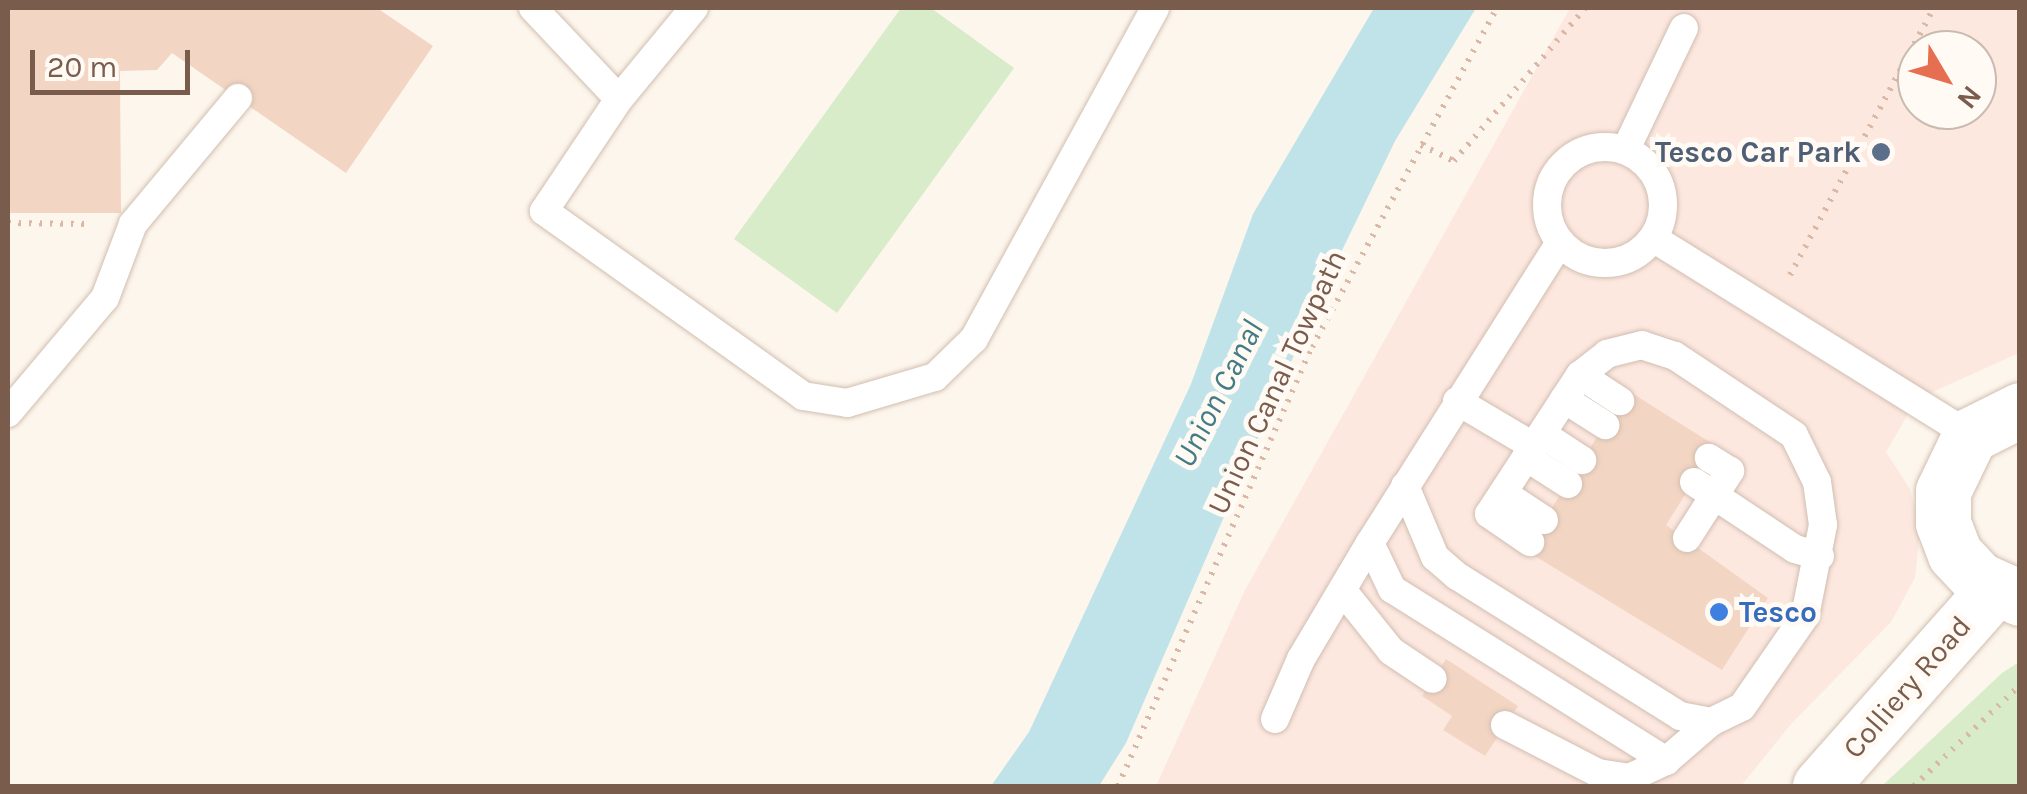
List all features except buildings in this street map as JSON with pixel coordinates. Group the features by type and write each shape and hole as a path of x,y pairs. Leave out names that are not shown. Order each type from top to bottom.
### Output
{"street":[{"path":"2007,593 1956,554 1943,524 1947,476 1970,435 2020,410"},
{"name":"Colliery Road","path":"1820,786 2007,593"}],"lane":[{"path":"532,8 619,99"},
{"path":"694,8 619,99 544,211 803,396 847,403 935,377 974,339 1155,8"},
{"path":"1626,149 1684,28"},
{"path":"8,413 105,298 134,224 238,98"},
{"path":"1626,149 1659,182 1662,220 1654,238 1622,262 1601,264 1582,259 1560,242 1546,212 1554,176 1581,152 1626,149"},
{"path":"1654,238 1970,435"},
{"path":"1275,718 1301,659 1370,543 1560,242"},
{"path":"1505,725 1598,774 1629,778 1666,761 1711,722 1742,707 1777,662 1805,616 1820,556 1816,482 1794,436 1675,356 1642,345 1607,354 1580,375 1496,504 1532,532"},
{"path":"1564,399 1612,413 1580,375"},
{"path":"1457,401 1575,472"},
{"path":"1684,528 1712,477 1795,549 1820,556"},
{"path":"1405,486 1435,557 1457,576 1680,716 1711,722"},
{"path":"1370,543 1392,590 1666,761"},
{"path":"1343,591 1392,651 1433,680"}],"path":[{"name":"Union Canal Towpath","path":"1118,786 1312,347 1497,8"},
{"path":"1421,145 1454,161 1584,8"},
{"path":"1768,308 1934,8"},
{"path":"8,223 134,224"},
{"path":"1914,786 2020,685"}],"shaded area":[{"path":"1570,8 2019,8 2019,353 1917,399 1886,452 1910,489 1920,531 1915,578 1891,622 1792,723 1741,786 1156,786 1245,590"}],"green space":[{"path":"901,8 931,8 1014,68 837,313 734,239"},
{"path":"2019,662 2019,786 1882,786 2002,673"}],"water":[{"name":"Union Canal","path":"1374,8 1476,8 1395,141 1317,302 1126,743 1099,786 991,786 1029,732 1191,384 1253,214"}],"place":[{"name":"Tesco Car Park","path":"1881,152"},
{"name":"Tesco","path":"1719,612"}]}
